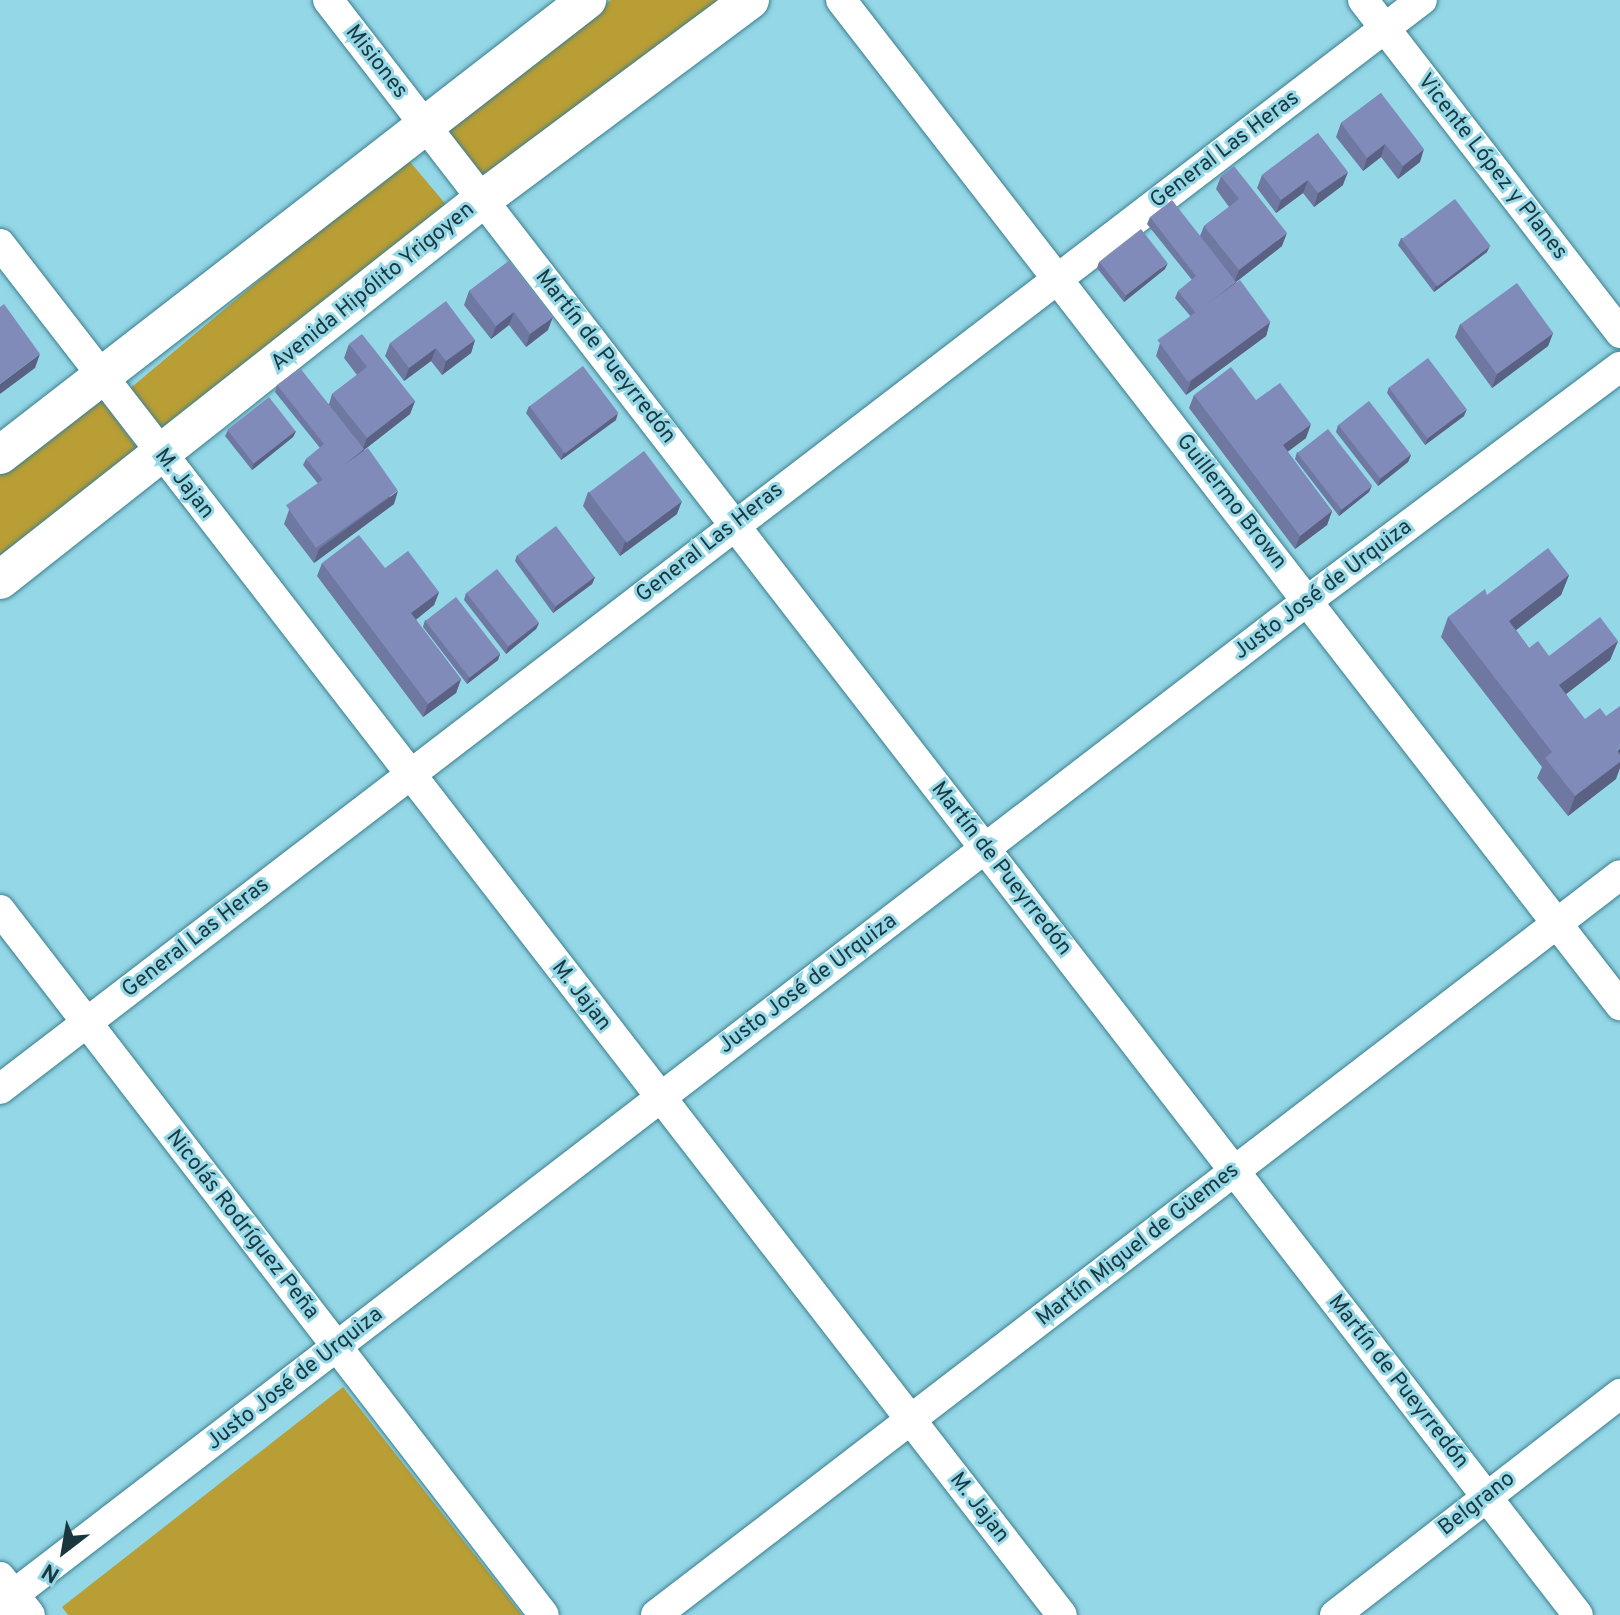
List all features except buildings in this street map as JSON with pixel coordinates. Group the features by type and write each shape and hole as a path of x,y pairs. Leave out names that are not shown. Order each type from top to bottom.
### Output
{"main road":[{"path":"0,455 424,123 587,0"},
{"name":"Avenida Hipólito Yrigoyen","path":"0,580 483,199 750,0"}],"street":[{"name":"Misiones","path":"328,0 424,123"},
{"name":"Guillermo Brown","path":"841,0 1620,1005"},
{"name":"Vicente López y Planes","path":"1363,0 1620,333"},
{"name":"General Las Heras","path":"0,1089 1056,277 1422,0"},
{"name":"Martín de Pueyrredón","path":"424,123 1578,1615"},
{"name":"M. Jajan","path":"0,244 1062,1615"},
{"name":"Justo José de Urquiza","path":"11,1598 1307,601 1620,367"},
{"name":"Martín Miguel de Güemes","path":"656,1615 1620,875"},
{"name":"Nicolás Rodríguez Peña","path":"0,910 544,1615"},
{"name":"Belgrano","path":"1335,1615 1620,1394"}],"shaded area":[{"path":"611,0 723,0 485,181 443,127"},
{"path":"406,157 449,208 167,445 124,394"},
{"path":"100,398 139,450 0,557 0,475"},
{"path":"343,1387 522,1615 68,1615 62,1607"}]}
